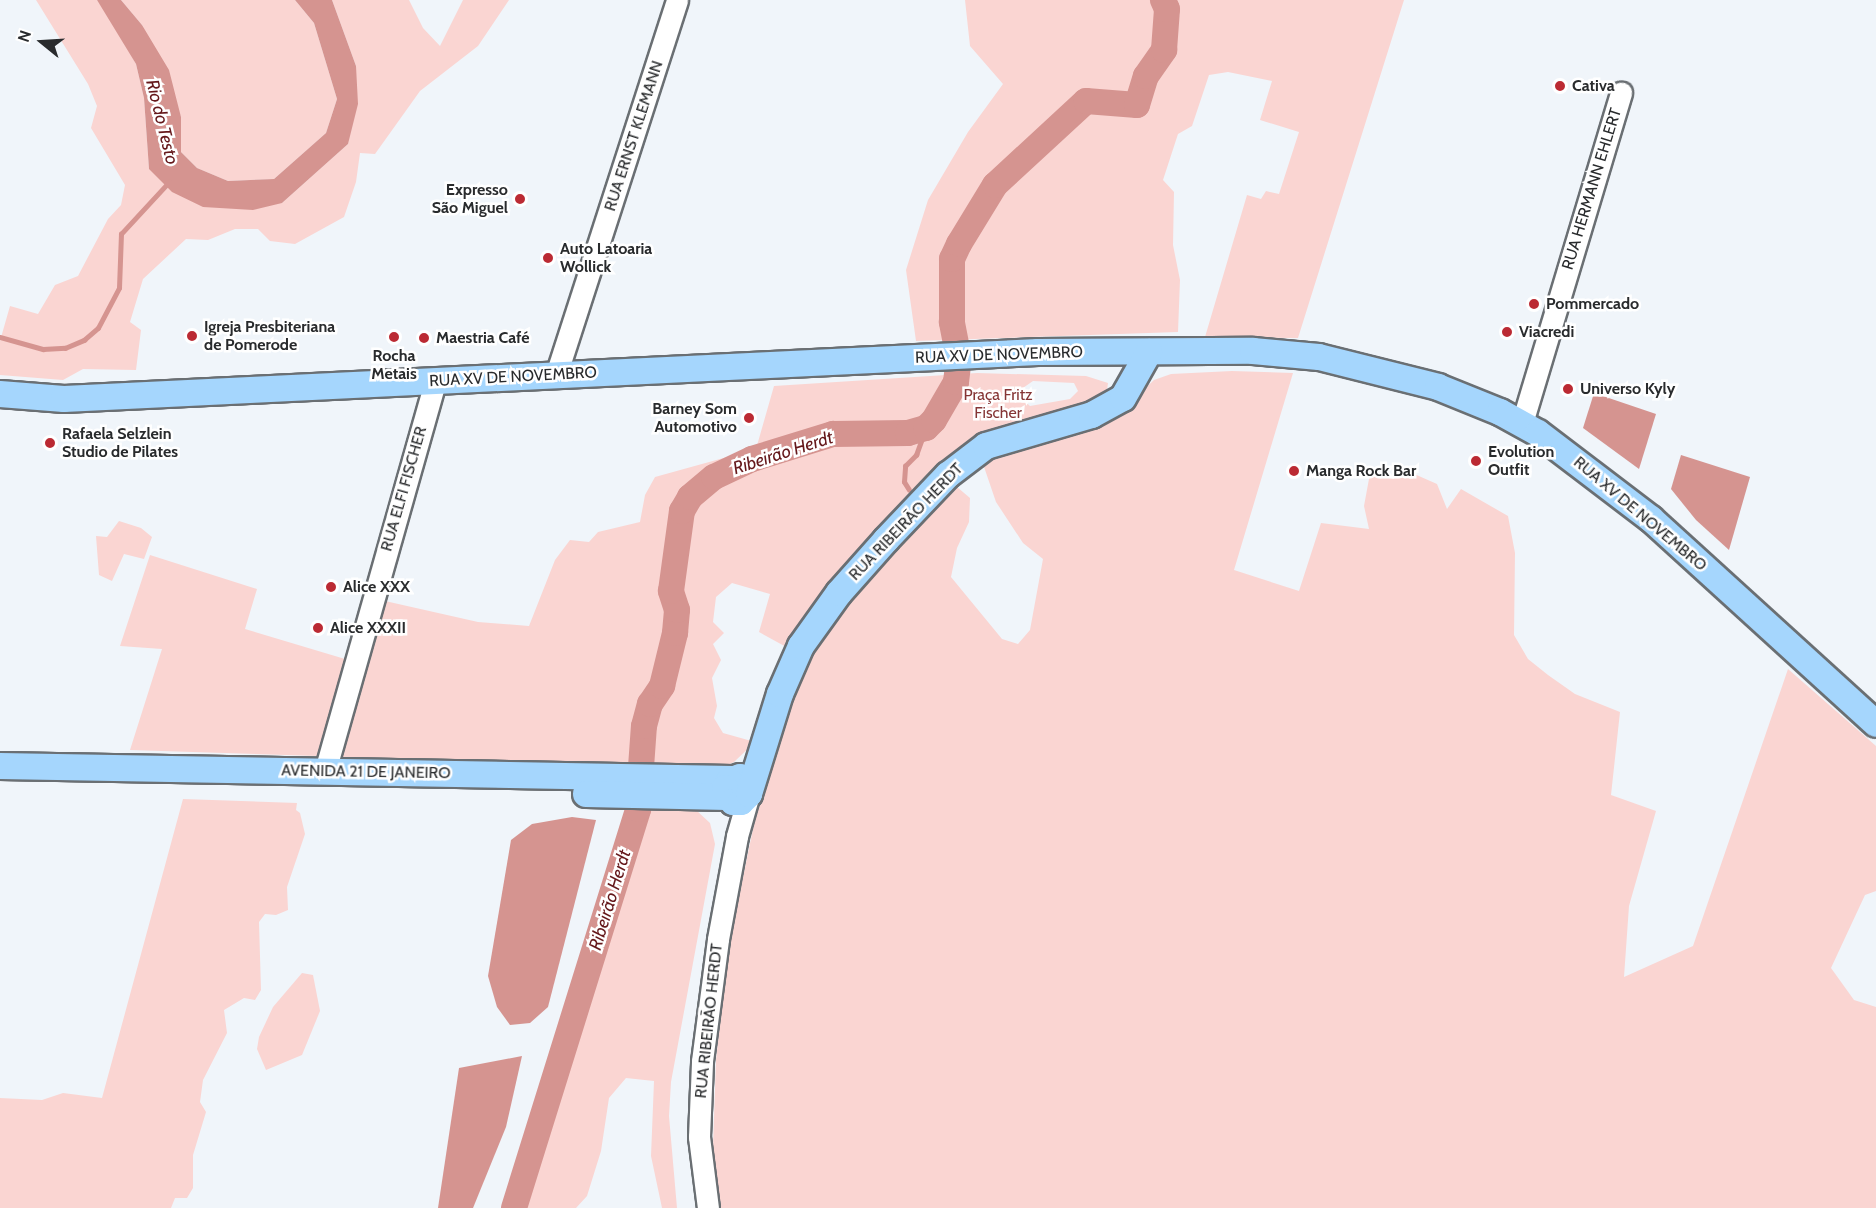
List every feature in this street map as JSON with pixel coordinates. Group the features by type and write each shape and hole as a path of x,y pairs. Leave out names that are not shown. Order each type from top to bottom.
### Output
{"main road":[{"name":"RUA XV DE NOVEMBRO","path":"0,394 64,399 986,354 1253,351 1342,361 1438,387 1522,423 1586,466 1651,519 1876,724"},
{"name":"RUA RIBEIRÃO HERDT","path":"735,789 762,749 789,669 811,629 838,592 924,499 986,446 1107,409 1133,385 1149,352"},
{"name":"AVENIDA 21 DE JANEIRO","path":"0,765 325,771 627,786"},
{"name":"AVENIDA 21 DE JANEIRO","path":"0,782 658,786 735,789"}],"street":[{"name":"RUA ERNST KLEMANN","path":"556,375 677,0"},
{"name":"RUA HERMANN EHLERT","path":"1522,423 1621,93"},
{"name":"RUA ELFI FISCHER","path":"325,771 435,381"},
{"name":"RUA RIBEIRÃO HERDT","path":"708,1208 699,1137 702,1061 737,836 735,789"}],"green space":[{"path":"36,0 97,0 112,20 136,64 144,98 149,169 282,203 348,144 356,66 332,0 409,0 423,28 440,46 463,0 509,0 478,46 420,91 375,154 360,153 356,182 344,217 295,244 270,241 258,229 235,229 208,240 186,239 143,279 130,322 141,330 136,370 83,369 63,380 0,375 0,341 10,306 38,314 55,285 78,276 108,219 121,205 125,185 91,128 97,106 88,84"},
{"path":"121,0 295,0 314,23 337,99 326,133 274,179 228,181 197,168 181,152 181,117 142,25"},
{"path":"965,0 1404,0 1298,338 1205,337 1247,195 1261,199 1266,191 1279,194 1299,132 1260,120 1272,81 1228,72 1209,75 1192,126 1178,134 1163,180 1174,192 1173,245 1180,280 1178,332 916,341 906,270 928,200 968,132 1003,84 970,46"},
{"path":"1232,371 1293,373 1234,570 1299,591 1321,523 1369,529 1364,506 1371,468 1401,478 1412,473 1437,484 1447,509 1461,489 1508,516 1515,553 1514,635 1528,659 1548,675 1575,694 1620,712 1611,795 1656,811 1629,906 1624,977 1693,946 1788,669 1876,746 1876,891 1865,895 1831,968 1854,1000 1876,1007 1876,1208 721,1208 713,1147 716,1060 728,949 762,786 803,659 829,622 930,510 957,487 970,498 969,522 957,548 951,577 1002,639 1018,644 1030,630 1043,559 1023,543 996,502 982,461 995,454 1114,418 1154,380 1171,374"},
{"name":"Praça Fritz Fischer","path":"977,373 1086,376 1108,383 1107,390 1089,405 1008,426 967,443 914,496 788,648 759,632 770,594 732,583 716,597 713,622 724,633 713,644 721,660 712,678 717,706 714,718 723,733 755,742 734,762 726,766 339,759 385,601 478,622 529,626 555,560 570,540 589,542 598,532 640,522 645,495 655,477 756,449 774,386","holes":["1033,381 1074,383 1078,391 1070,399 1030,406 1021,398 1020,390"]},
{"path":"119,521 141,528 152,537 144,559 124,554 112,581 99,575 96,536 107,537"},
{"path":"150,555 257,589 245,629 345,659 317,756 130,750 162,649 120,646"},
{"path":"183,799 297,803 296,810 300,813 305,834 287,887 288,910 276,915 265,914 259,922 261,990 255,1000 244,998 224,1010 227,1033 203,1080 200,1102 206,1112 193,1155 193,1188 187,1198 175,1198 171,1208 0,1208 0,1098 42,1100 63,1093 102,1098"},
{"path":"627,805 696,810 710,823 715,844 671,1082 669,1116 677,1208 662,1208 651,1156 654,1081 626,1078 609,1098 601,1151 587,1196 576,1208 507,1208 512,1193 521,1192 563,1056 565,1021 590,930 610,887"},
{"path":"302,973 313,975 320,1011 302,1055 266,1070 257,1049 259,1037 273,1007"}],"water":[{"name":"Rio do Testo","path":"97,0 121,0 142,25 169,70 181,117 181,152 197,168 228,181 274,179 326,133 337,99 314,23 295,0 332,0 356,66 358,104 348,144 282,203 253,210 203,207 172,192 149,169 144,98 136,64"},
{"path":"1594,393 1656,414 1639,469 1583,428"},
{"path":"1681,455 1750,477 1729,550 1696,520 1671,489"},
{"path":"572,817 596,820 548,1007 530,1023 510,1025 497,1007 488,976 511,840 532,824"},
{"path":"522,1056 506,1127 473,1208 438,1208 459,1068"}],"waterway":[{"name":"Ribeirão Herdt","path":"514,1208 638,809 644,726 650,704 662,686 675,633 677,610 671,591 682,511 690,497 714,477 752,459 833,434 908,433 926,428 934,420 956,382 959,359 952,322 952,259 959,244 995,185 1086,101 1137,105 1146,76 1164,50 1167,9 1163,0"},
{"path":"0,337 43,349 65,348 84,340 98,328 119,288 121,234 169,182"},
{"path":"909,490 904,482 905,466 916,455 926,428"}],"place":[{"name":"Cativa","path":"1560,86"},
{"name":"Expresso São Miguel","path":"520,199"},
{"name":"Auto Latoaria Wollick","path":"548,258"},
{"name":"Pommercado","path":"1534,304"},
{"name":"Viacredi","path":"1507,332"},
{"name":"Igreja Presbiteriana de Pomerode","path":"192,336"},
{"name":"Rocha Metais","path":"394,337"},
{"name":"Maestria Café","path":"424,338"},
{"name":"Universo Kyly","path":"1568,389"},
{"name":"Barney Som Automotivo","path":"749,418"},
{"name":"Rafaela Selzlein Studio de Pilates","path":"50,443"},
{"name":"Evolution Outfit","path":"1476,461"},
{"name":"Manga Rock Bar","path":"1294,471"},
{"name":"Alice XXX","path":"331,587"},
{"name":"Alice XXXII","path":"318,628"}]}
